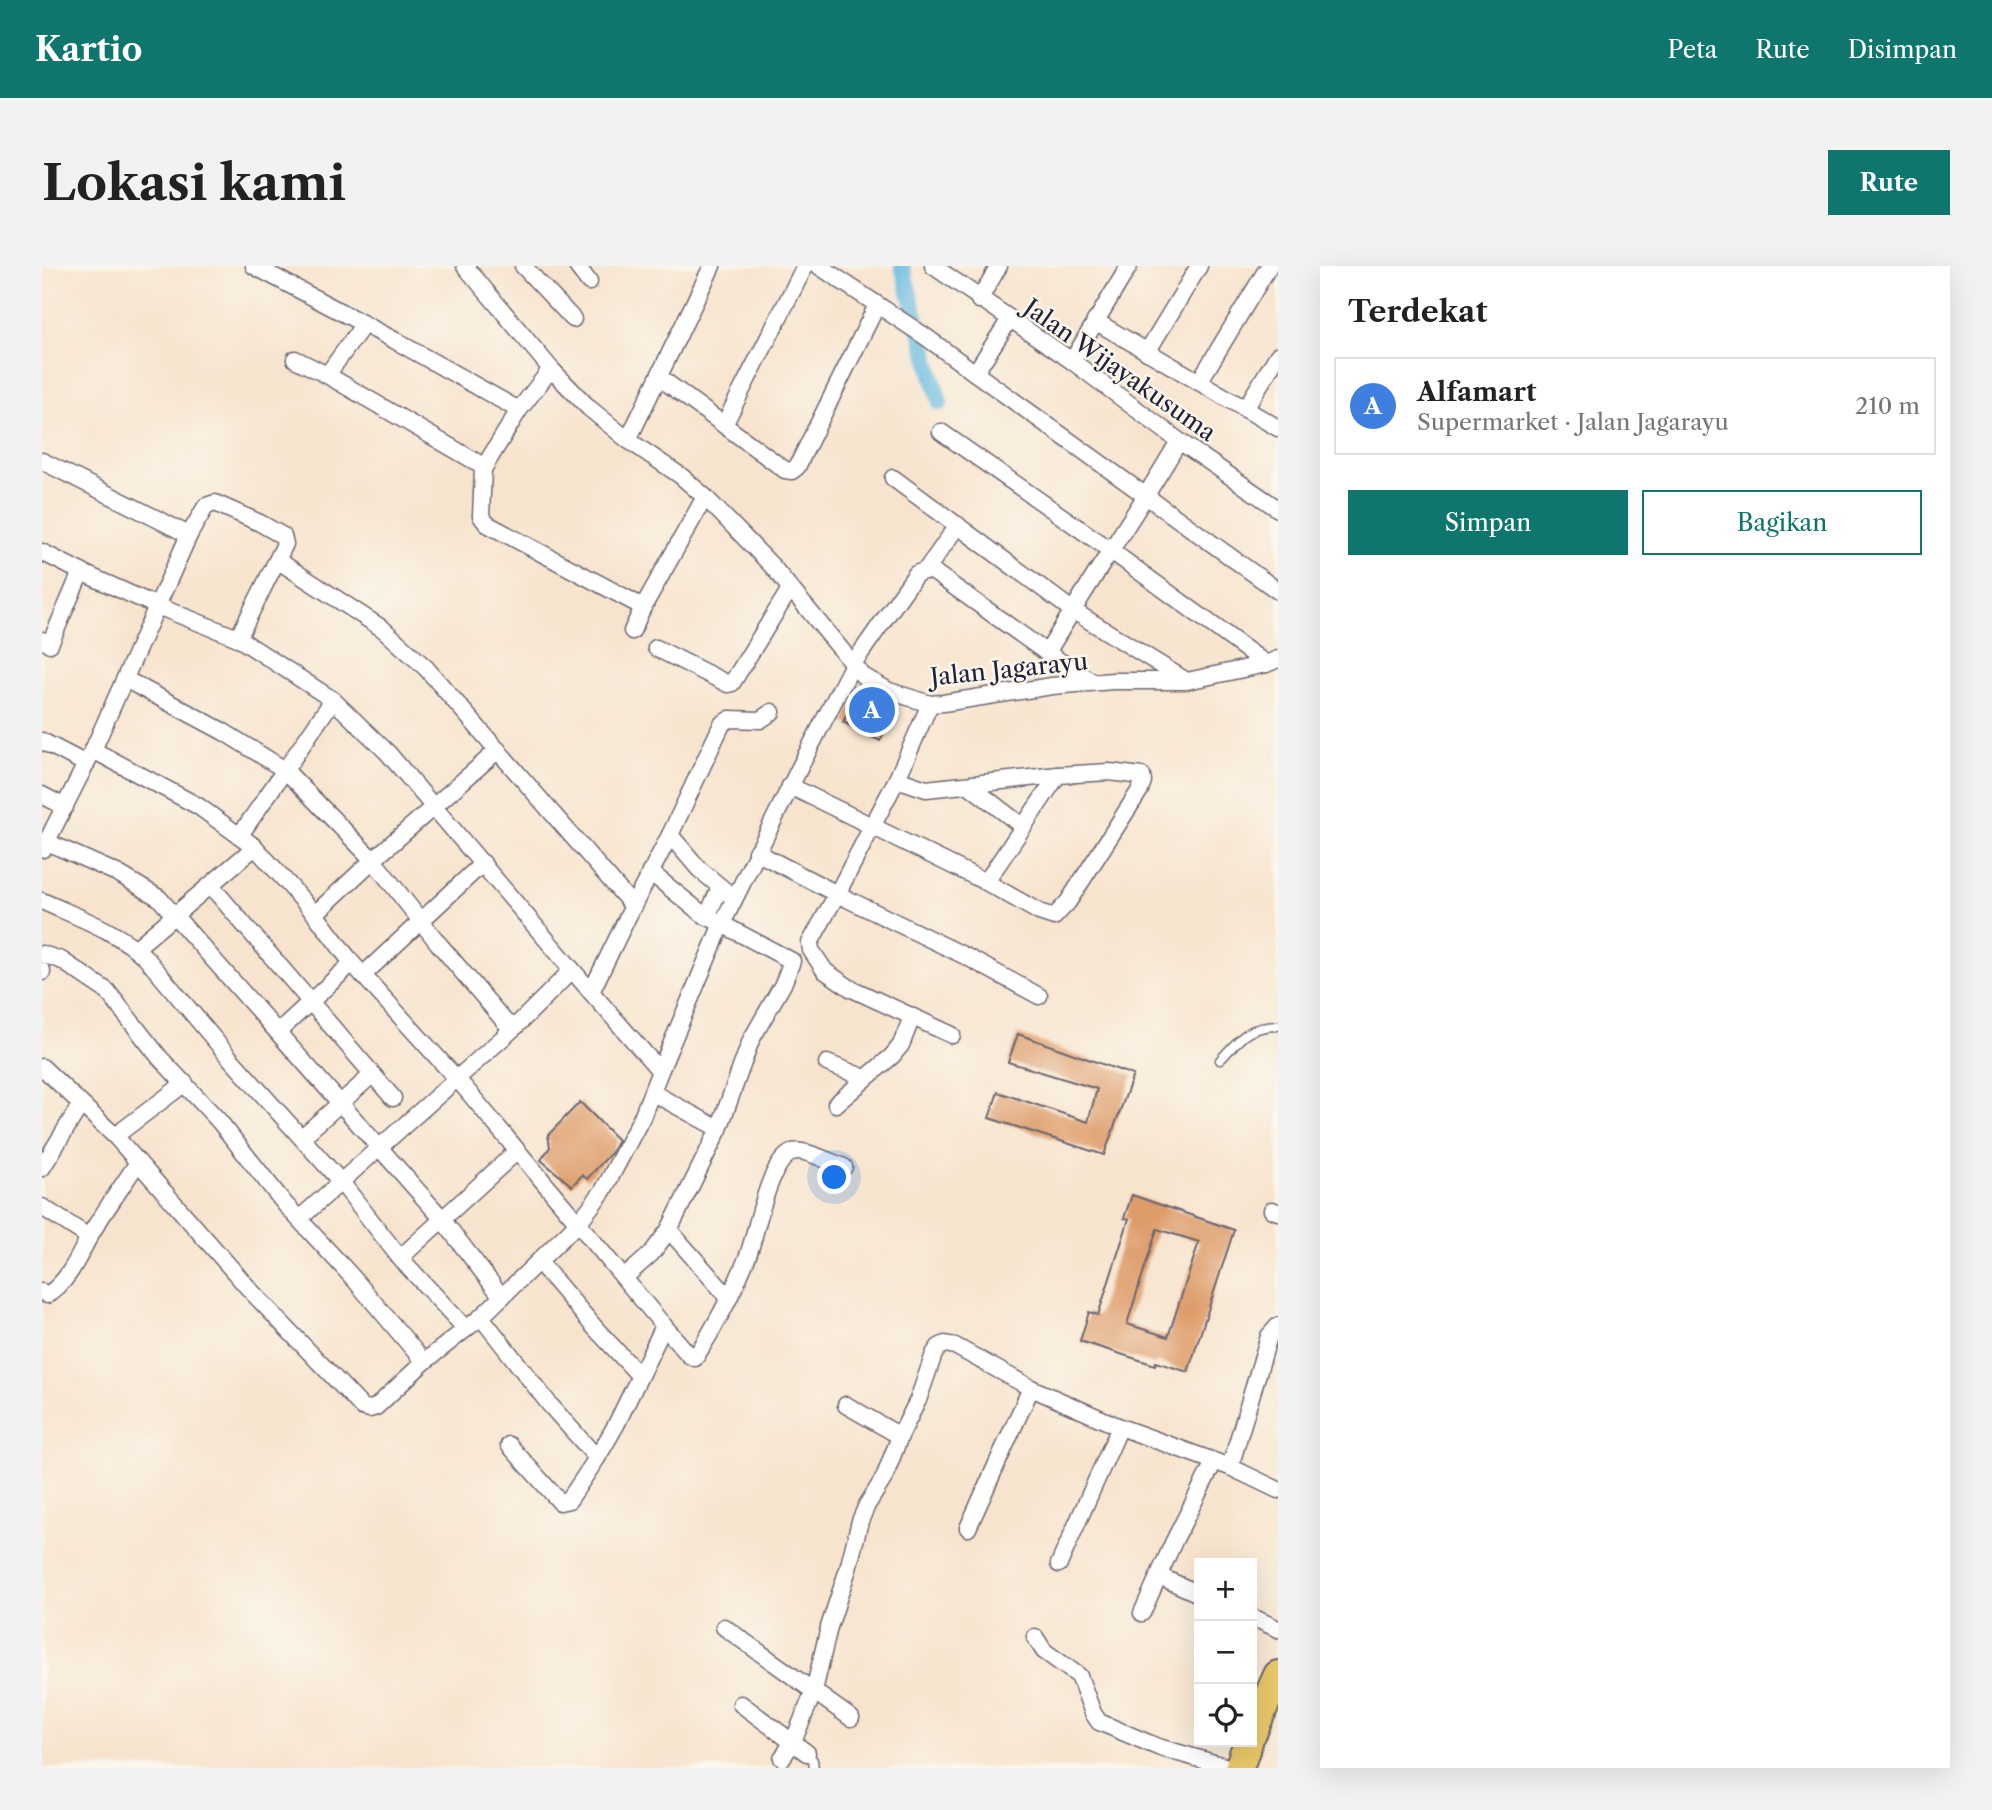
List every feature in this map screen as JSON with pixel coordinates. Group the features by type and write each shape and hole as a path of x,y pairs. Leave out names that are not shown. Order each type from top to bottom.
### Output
{"highway":[{"path":"1257,1722 1278,1675"},
{"path":"1239,1768 1246,1747"}],"street":[{"path":"254,266 519,410"},
{"path":"523,266 573,319"},
{"path":"578,266 589,282"},
{"path":"628,440 712,266"},
{"path":"724,425 805,266"},
{"path":"819,266 926,337 1278,591"},
{"path":"979,300 999,266"},
{"path":"1147,352 1199,266"},
{"path":"1199,382 1269,266"},
{"name":"Jalan Wijayakusuma","path":"934,267 979,300 1072,360 1179,441 1278,509"},
{"path":"1072,360 1125,267"},
{"name":"Jalan Jagarayu","path":"474,269 551,369 589,408 705,497 772,566 863,676 889,691 930,704 1052,685 1187,681 1272,661"},
{"path":"659,377 785,470 792,471 797,467 877,305"},
{"path":"975,373 1010,319"},
{"path":"1095,321 1278,428"},
{"path":"327,375 364,324"},
{"path":"1245,409 1278,355"},
{"path":"295,359 465,455 483,469"},
{"path":"551,369 519,410 483,469 481,516 487,524 643,607"},
{"path":"941,432 1272,661"},
{"path":"1047,653 1110,550 1147,497 1179,441"},
{"path":"42,461 189,535"},
{"path":"893,478 1072,610 1187,681"},
{"path":"632,631 705,497"},
{"path":"237,638 285,544 283,536 215,503 206,506 189,535 90,757 44,847 119,874 159,898 442,1218 502,1297"},
{"path":"42,1067 115,1136 251,1292 362,1407 376,1407 424,1362 481,1317 539,1262 579,1222 610,1179 653,1093 734,898 853,664 916,574 926,570 958,524"},
{"path":"42,552 157,606 237,638 333,700 388,753 434,805 660,1071"},
{"path":"277,560 383,629 426,667 633,906"},
{"path":"926,570 935,573 1047,653 1093,682"},
{"path":"42,659 46,642 81,572"},
{"path":"656,648 727,684 732,683 789,588"},
{"path":"125,680 224,732 285,770 373,860 505,1022 515,1027"},
{"path":"240,835 333,700"},
{"path":"930,704 897,779 810,943 811,950 825,971 850,988 952,1035"},
{"path":"591,992 722,724 730,719 760,720 772,712"},
{"path":"42,741 90,757 198,806 255,847 315,914 358,969 457,1079 689,1355 695,1358 729,1298 749,1256 768,1189 784,1158 798,1150 844,1167"},
{"path":"315,914 498,750"},
{"path":"790,786 986,882 1047,916 1054,917 1059,914 1140,790 1143,781 1142,776 1131,773 1058,775 926,789 897,779"},
{"path":"986,882 1058,775"},
{"path":"970,786 1022,826"},
{"path":"42,795 65,807"},
{"path":"669,837 719,888 734,898"},
{"path":"136,948 255,847"},
{"path":"756,852 967,957 1039,996"},
{"path":"278,1032 310,1000 358,969 420,920 483,863"},
{"path":"625,1277 651,1254 669,1230 719,1129 751,1040 783,984 792,961 721,926 681,899 651,870"},
{"path":"211,887 393,1098"},
{"path":"708,915 719,888"},
{"path":"42,901 136,948 341,1182 400,1258 466,1329"},
{"path":"42,954 61,960 107,991 160,1058 219,1121 299,1219 424,1362"},
{"path":"299,1219 515,1027 572,970"},
{"path":"836,1104 901,1045 912,1017"},
{"path":"827,1063 865,1078"},
{"path":"302,1138 372,1075"},
{"path":"115,1136 185,1083"},
{"path":"653,1093 719,1129"},
{"path":"42,1168 81,1104"},
{"path":"400,1258 517,1151"},
{"path":"42,1293 47,1294 56,1289 79,1258 89,1237 138,1162"},
{"path":"42,1207 89,1237"},
{"path":"669,1230 729,1298"},
{"path":"539,1262 639,1375"},
{"path":"481,1317 550,1405 597,1458"},
{"path":"509,1445 560,1502 569,1500 616,1425 664,1326"},
{"path":"1142,1613 1159,1576 1222,1464 1269,1336 1278,1326"},
{"path":"782,1758 793,1742 814,1691 829,1627 860,1521 884,1478 939,1346 955,1346 1031,1388 1120,1427 1222,1464 1278,1490"},
{"path":"968,1528 1031,1388"},
{"path":"846,1405 900,1436"},
{"path":"1059,1564 1120,1427"},
{"path":"1159,1576 1194,1592"},
{"path":"1257,1619 1278,1629"},
{"path":"724,1627 851,1718"},
{"path":"1035,1637 1044,1651 1079,1676 1099,1722 1158,1747 1231,1768"},
{"path":"741,1703 793,1742 811,1761"}],"lane":[{"path":"1220,1060 1248,1031 1278,1026"}],"building":[{"path":"861,687 897,705 880,741 843,722"},
{"path":"1018,1034 1133,1075 1104,1155 989,1118 998,1092 1088,1122 1097,1089 1008,1062"},
{"path":"580,1102 618,1140 612,1152 587,1179 582,1175 572,1186 541,1160 550,1147 548,1135"},
{"path":"1132,1195 1234,1230 1188,1372 1156,1362 1155,1365 1080,1341 1089,1312 1098,1315 1129,1219 1124,1218","holes":["1157,1229 1199,1242 1168,1337 1127,1324"]}],"waterway":[{"path":"902,266 940,403"}],"place":[{"name":"Alfamart","path":"872,710"}]}
